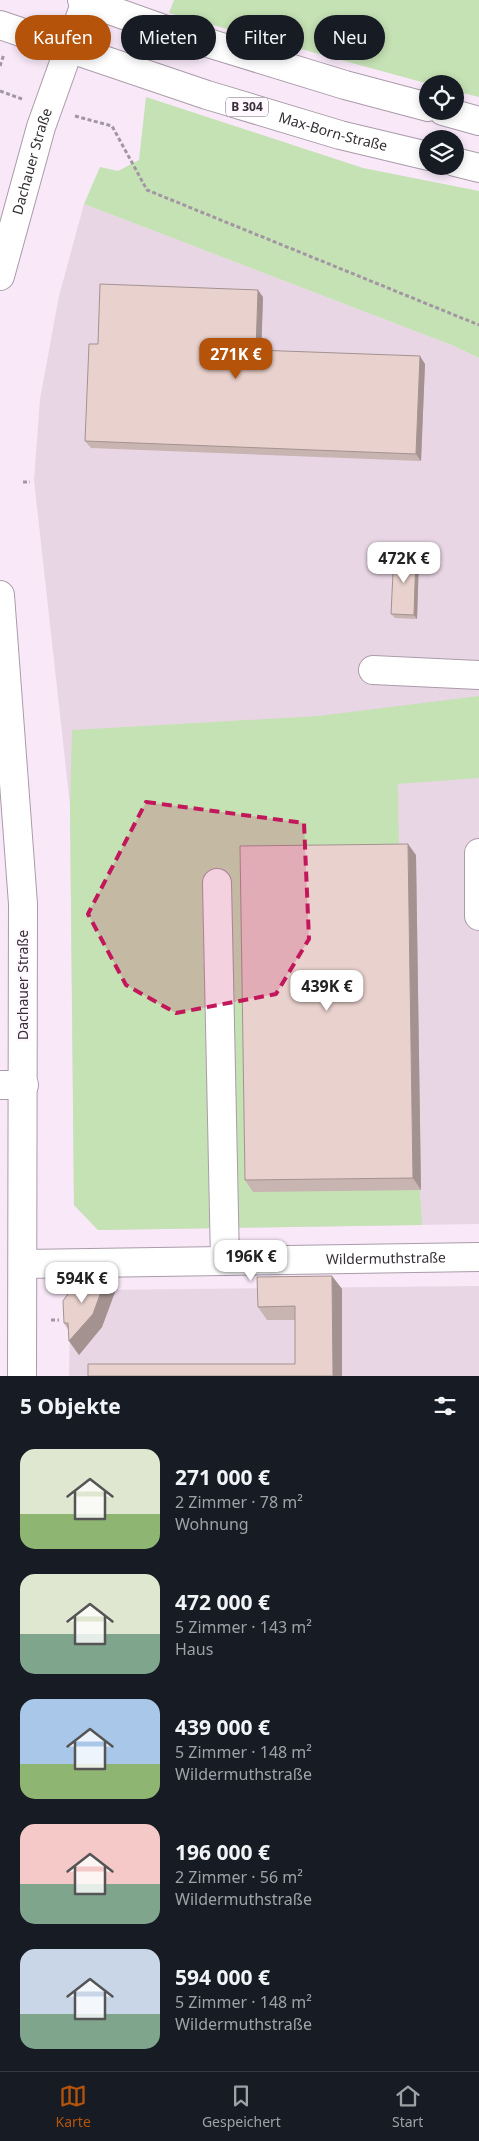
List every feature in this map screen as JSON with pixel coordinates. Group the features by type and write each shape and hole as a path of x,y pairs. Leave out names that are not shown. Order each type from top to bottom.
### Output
{"main road":[{"name":"Dachauer Straße","path":"80,15 84,1"},
{"path":"84,1 169,32 345,85 419,105"},
{"name":"B 304","path":"0,25 15,30"},
{"name":"Dachauer Straße","path":"0,276 42,127 65,60"},
{"name":"Max-Born-Straße","path":"104,60 207,95 340,136 419,154"},
{"path":"464,117 479,121"},
{"path":"464,164 479,168"},
{"name":"Dachauer Straße","path":"0,595 2,654 23,904 12,1085 24,1264 22,1376"},
{"path":"373,670 479,675"},
{"path":"479,853 479,916"},
{"path":"217,883 225,1262"},
{"name":"Wildermuthstraße","path":"24,1264 479,1257"}],"path":[{"path":"112,126 148,190 479,325"},
{"path":"23,482 30,482"}],"highlighted area":[{"path":"146,802 304,823 309,939 276,994 176,1013 126,985 88,914"}],"shaded area":[{"path":"84,204 454,346 479,358 479,1224 98,1230 74,1205 70,805 34,480 40,399 59,296"},
{"path":"479,1286 479,1376 69,1376 70,1316 96,1290"}],"green space":[{"path":"174,0 479,0 479,97 464,93 464,75 419,75 419,81 341,60 385,60 385,15 314,15 314,53 304,50 304,15 226,15 226,29 216,26 216,15 176,15 169,13"},
{"path":"146,97 363,168 479,191 479,358 454,346 84,204 100,167 118,171 139,160"},
{"path":"479,696 479,778 398,784 399,856 422,1225 98,1230 74,1205 70,805 72,730 318,716"}],"building":[{"path":"100,284 258,290 256,350 420,356 416,454 85,441 89,344 98,344"},
{"path":"394,552 416,553 414,615 391,614"},
{"path":"408,844 413,1178 245,1180 240,846"},
{"path":"332,1276 333,1376 88,1376 88,1364 295,1364 295,1306 258,1307 257,1277"},
{"path":"106,1278 93,1314 69,1341 68,1323 64,1323 63,1301 72,1288 87,1279"}]}
